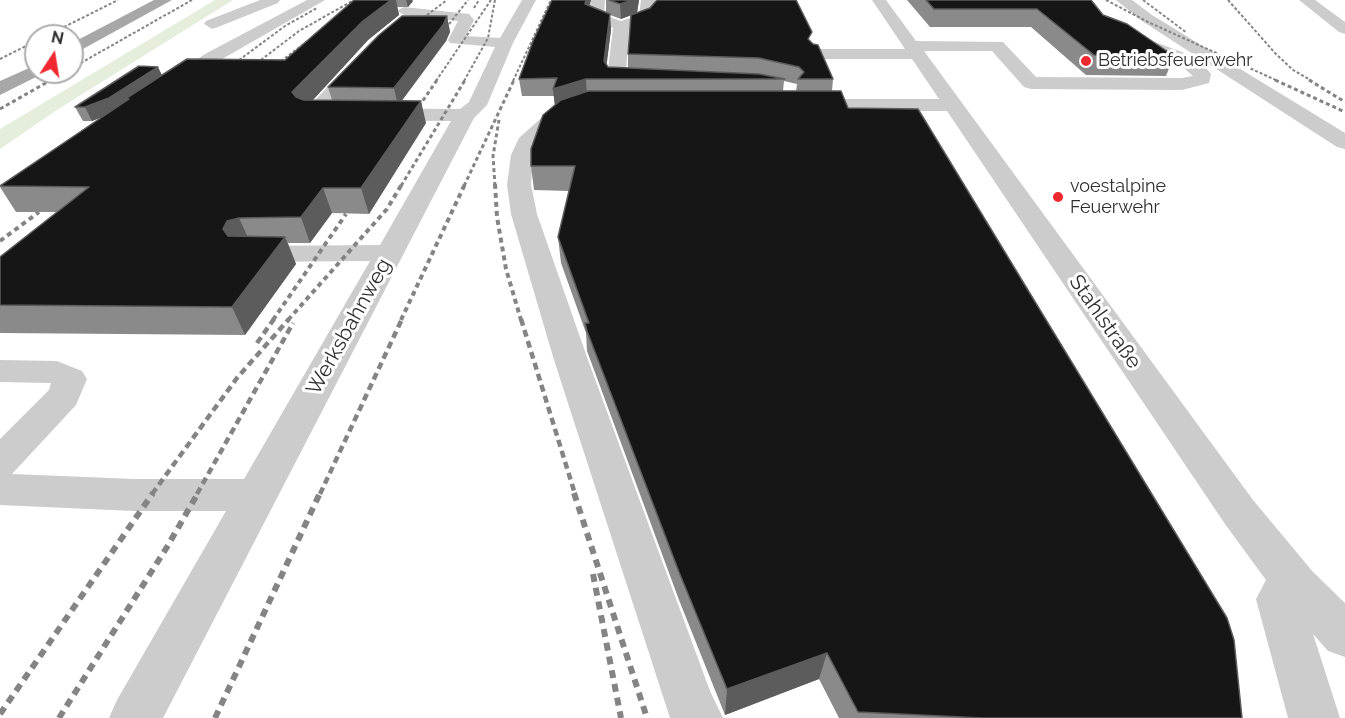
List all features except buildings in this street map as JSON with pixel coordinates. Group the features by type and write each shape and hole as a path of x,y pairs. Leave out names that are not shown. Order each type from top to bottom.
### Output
{"main road":[{"path":"84,44 165,0"},
{"path":"0,89 24,76"}],"street":[{"path":"212,24 273,0"},
{"name":"Werksbahnweg","path":"135,718 465,115 477,105 505,43 529,0"},
{"path":"598,0 596,17 621,26 644,18 647,14 648,0"},
{"name":"Stahlstraße","path":"879,0 1232,503 1297,586 1345,635"},
{"path":"817,54 997,46 1031,83 1182,84 1194,83 1202,79 1202,74 1195,66 1184,59 1103,28 1093,14 1075,0"},
{"path":"1123,0 1156,24 1345,142"},
{"path":"1306,0 1345,29"},
{"path":"152,99 211,58 322,2"},
{"path":"394,31 411,16 412,12 464,16 466,20 456,40 505,43"},
{"path":"621,26 616,78 658,92 587,105 555,116 530,138 522,155 519,185 524,214 571,360 686,694 697,718"},
{"path":"376,46 312,114 465,115"},
{"path":"783,98 948,98 911,105 783,98"},
{"path":"911,105 929,136"},
{"path":"251,254 389,253"},
{"path":"0,371 57,372 70,379 64,396 0,463"},
{"path":"0,489 134,495 257,495"},
{"path":"1297,586 1286,589 1279,599 1314,718"}],"green space":[{"path":"215,0 233,0 60,108 0,149 0,129 75,84 84,84 84,79"}],"railway":[{"path":"70,24 118,0"},
{"path":"84,61 192,0"},
{"path":"249,69 299,31 354,0"},
{"path":"411,27 447,0"},
{"path":"443,32 468,0"},
{"path":"474,8 479,0"},
{"path":"436,81 491,0"},
{"path":"464,81 488,38 495,0"},
{"path":"513,81 551,0"},
{"path":"1106,0 1148,22 1278,81"},
{"path":"1143,0 1187,33"},
{"path":"1228,0 1275,53 1293,70 1312,81"},
{"path":"227,69 285,26 317,8"},
{"path":"269,70 329,25"},
{"path":"0,59 24,47"},
{"path":"411,118 437,80"},
{"path":"401,186 465,80"},
{"path":"464,186 514,80"},
{"path":"1275,80 1345,112"},
{"path":"1309,80 1345,102"},
{"path":"0,109 44,84"},
{"path":"495,186 493,156 499,120"},
{"path":"288,320 387,209 402,184"},
{"path":"401,320 465,184"},
{"path":"495,184 497,217 506,269 521,320"},
{"path":"0,241 39,212"},
{"path":"273,320 346,214"},
{"path":"257,343 274,319"},
{"path":"152,494 237,378 289,319"},
{"path":"320,494 402,319"},
{"path":"521,319 575,494"},
{"path":"197,494 293,323"},
{"path":"0,714 153,493"},
{"path":"59,718 167,547 198,493"},
{"path":"215,718 320,493"},
{"path":"574,493 647,718"},
{"path":"593,574 621,718"}],"place":[{"name":"Betriebsfeuerwehr","path":"1086,61"},
{"name":"voestalpine Feuerwehr","path":"1058,197"}]}
